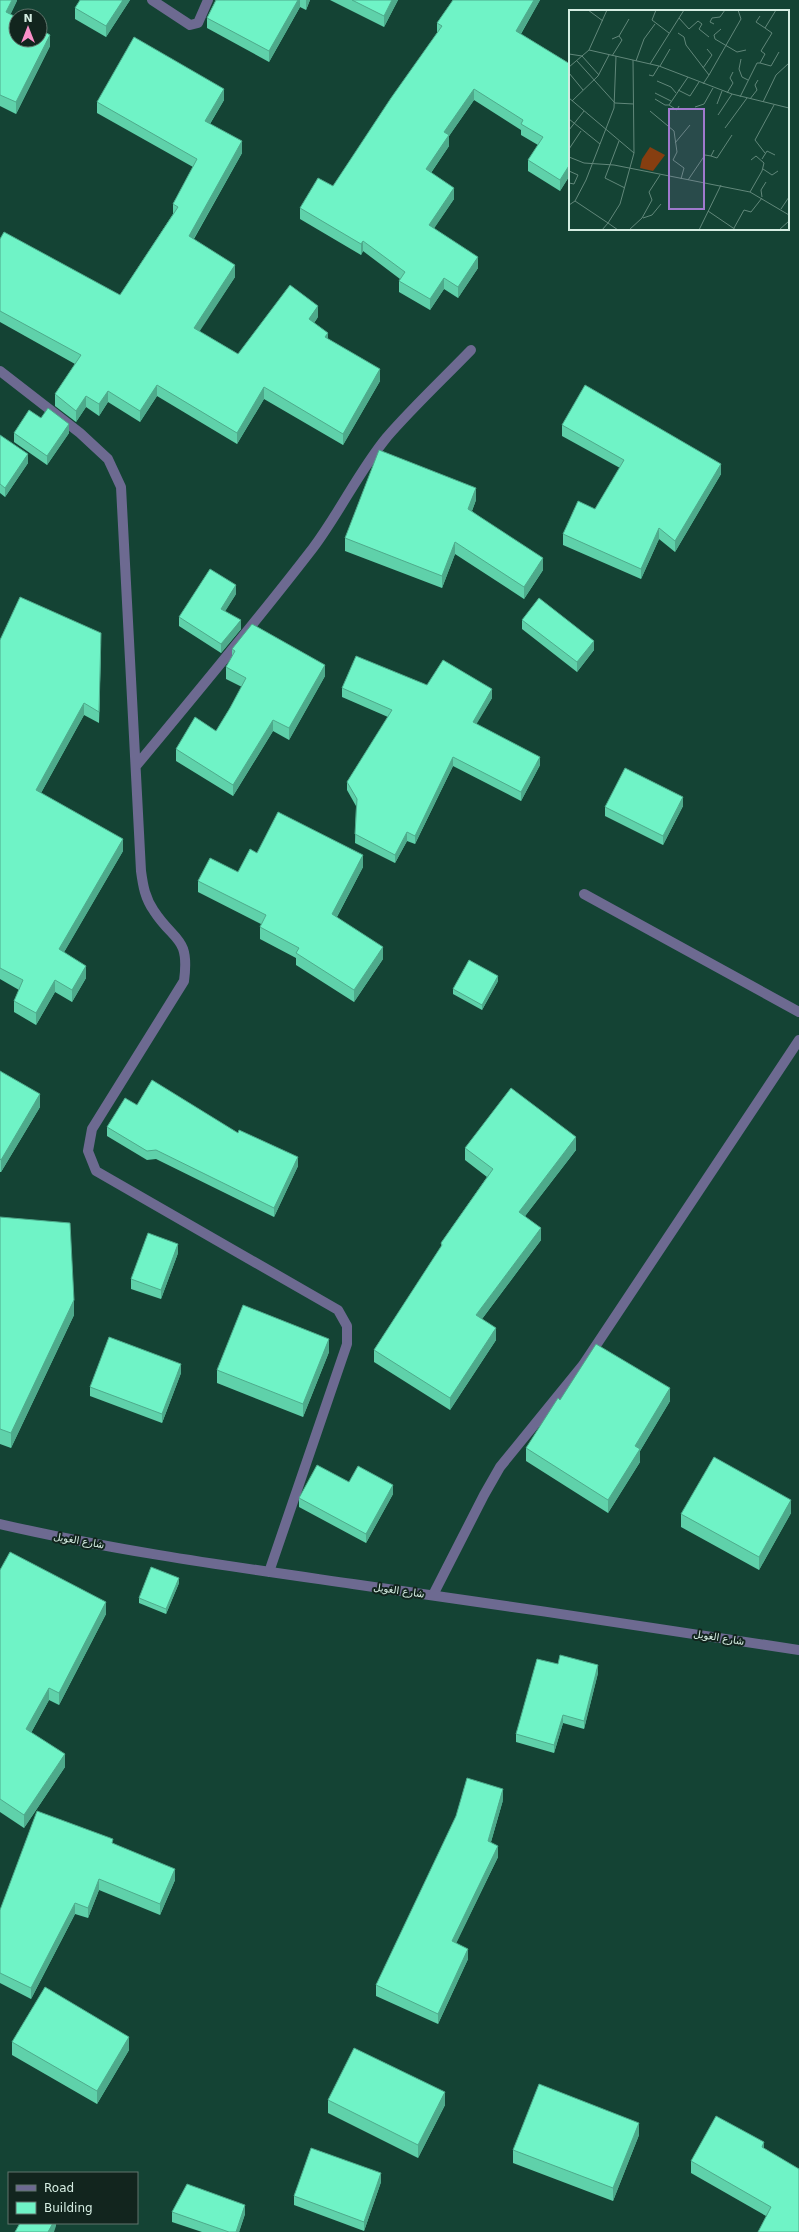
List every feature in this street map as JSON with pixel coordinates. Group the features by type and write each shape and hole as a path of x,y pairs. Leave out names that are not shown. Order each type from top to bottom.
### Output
{"street":[{"path":"152,0 190,25 198,23 208,0"},
{"path":"136,766 233,649 314,547 345,502 369,461 387,437 471,350"},
{"path":"0,371 80,433 108,459 121,487 141,871 144,892 154,912 179,939 187,960 184,980 92,1129 88,1151 96,1171 338,1310 347,1326 348,1344 269,1572"},
{"path":"584,894 799,1012"},
{"path":"433,1595 500,1467 582,1365 799,1040"},
{"name":"شارع الغويل","path":"0,1524 57,1537 269,1572 799,1650"}],"building":[{"path":"0,0 12,0 6,12 8,13 8,48 43,48 16,102 0,95"},
{"path":"80,0 123,0 106,26 75,8"},
{"path":"216,0 298,0 269,51 207,18"},
{"path":"352,0 392,0 384,16"},
{"path":"453,0 534,0 516,31 569,63 569,166 560,180 528,160 543,137 521,124 523,120 474,89 444,132 449,135 426,169 454,188 429,225 478,257 458,287 444,278 430,299 399,281 405,272 363,241 361,244 300,208 318,178 333,186 391,98 442,26 437,23"},
{"path":"134,37 224,89 205,121 242,141 189,236 235,265 194,328 238,354 290,285 318,306 309,319 328,333 325,337 380,369 343,434 264,387 237,433 157,385 140,411 108,391 99,404 86,396 76,411 55,394 81,355 0,311 0,239 4,232 120,295 178,207 173,204 197,159 97,102"},
{"path":"585,385 721,464 675,541 659,528 641,569 563,534 578,501 595,509 624,460 562,425"},
{"path":"48,408 69,424 47,456 14,433 29,410 41,418"},
{"path":"0,435 28,454 5,488 0,484"},
{"path":"379,450 476,488 468,509 543,558 524,587 455,542 442,576 345,538"},
{"path":"210,569 236,585 221,609 241,620 221,644 179,617"},
{"path":"20,597 101,633 99,712 84,703 36,790 123,839 59,949 86,966 72,990 55,980 36,1013 14,1001 23,980 0,968 0,640"},
{"path":"539,598 594,641 577,662 522,620"},
{"path":"252,624 325,665 289,728 273,720 233,785 176,749 195,717 216,731 230,708 246,678 226,667 235,651 232,649"},
{"path":"356,656 427,685 443,660 492,689 473,722 540,757 521,792 453,757 415,836 407,832 395,855 355,834 357,799 347,782 392,710 342,688"},
{"path":"625,768 683,797 663,836 605,807"},
{"path":"278,812 363,855 332,914 383,947 354,990 296,953 299,948 260,927 266,915 198,881 210,858 238,872 250,849 257,853"},
{"path":"469,960 498,976 482,1005 453,989"},
{"path":"0,1071 40,1094 1,1160 0,1159"},
{"path":"152,1080 238,1133 239,1130 298,1157 274,1208 156,1150 147,1151 107,1127 125,1098 137,1105"},
{"path":"511,1088 576,1137 519,1212 541,1228 476,1315 496,1328 450,1398 374,1350 442,1245 441,1243 493,1169 465,1148"},
{"path":"0,1217 70,1223 74,1300 11,1433 0,1429"},
{"path":"148,1233 178,1244 161,1290 131,1279"},
{"path":"243,1305 329,1339 303,1404 217,1370"},
{"path":"109,1337 181,1364 162,1414 90,1387"},
{"path":"596,1344 670,1388 635,1446 640,1449 608,1500 526,1448 558,1398 560,1400"},
{"path":"714,1457 791,1500 759,1557 681,1514"},
{"path":"317,1465 349,1482 358,1466 393,1485 366,1534 299,1498"},
{"path":"10,1552 106,1602 59,1693 49,1688 26,1729 65,1754 24,1815 0,1799 0,1570"},
{"path":"151,1567 179,1578 166,1609 139,1598"},
{"path":"560,1655 598,1665 584,1721 563,1715 554,1745 516,1734 537,1659 558,1664"},
{"path":"467,1778 503,1789 488,1841 498,1846 452,1941 468,1949 438,2014 376,1985 456,1816"},
{"path":"37,1811 113,1839 112,1843 175,1869 160,1904 99,1879 88,1908 75,1903 31,1988 0,1973 0,1910"},
{"path":"45,1987 129,2037 97,2091 12,2042"},
{"path":"354,2048 445,2092 418,2145 328,2100"},
{"path":"539,2084 639,2123 613,2188 513,2150"},
{"path":"716,2116 764,2142 762,2147 799,2169 799,2232 758,2232 771,2207 691,2161"},
{"path":"311,2148 381,2173 364,2222 294,2196"},
{"path":"187,2184 245,2205 236,2232 229,2232 172,2212"},
{"path":"19,2224 52,2224 48,2232 15,2232"}]}
